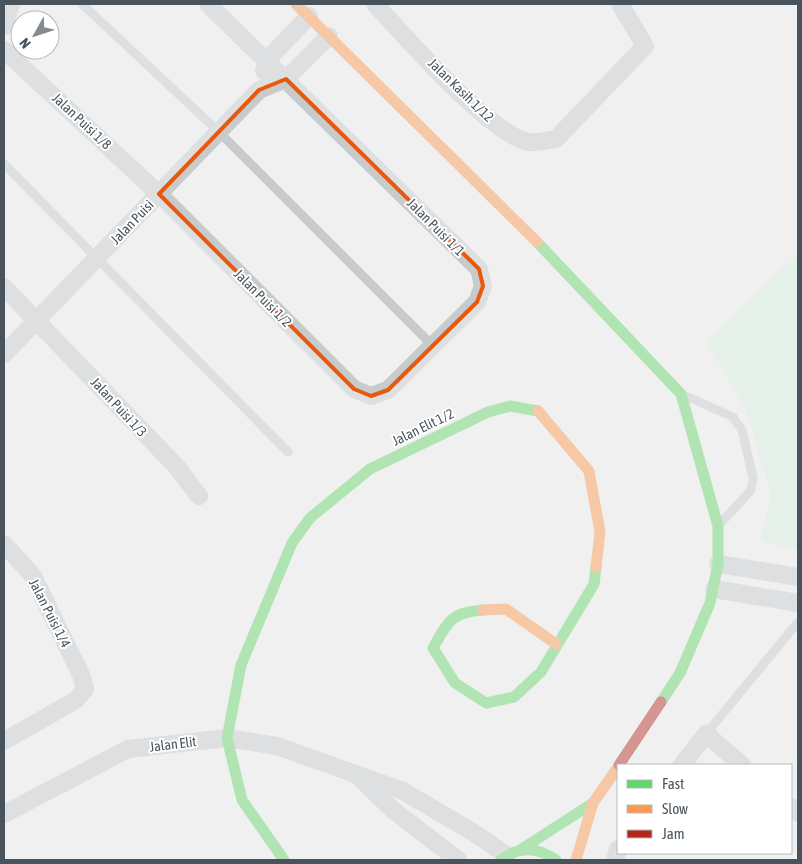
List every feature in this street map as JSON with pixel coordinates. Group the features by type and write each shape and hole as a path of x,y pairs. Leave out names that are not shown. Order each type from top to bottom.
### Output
{"street":[{"path":"4,26 11,4"},
{"name":"Jalan Puisi 1/1","path":"208,4 479,270 483,286 477,302 388,390 371,396"},
{"path":"296,4 551,254 681,394 718,526 718,564 710,603 680,673 620,764"},
{"name":"Jalan Kasih 1/12","path":"375,4 484,116 529,142 556,139 645,46 620,4"},
{"path":"260,90 267,60 309,16"},
{"name":"Jalan Puisi","path":"4,354 260,90 286,79 329,36"},
{"name":"Jalan Puisi 1/8","path":"4,50 159,194"},
{"name":"Jalan Puisi 1/2","path":"159,194 354,389 371,396"},
{"name":"Jalan Puisi 1/3","path":"4,287 37,319 176,466 199,496"},
{"name":"Jalan Elit 1/2","path":"227,738 240,665 292,543 310,518 370,470 488,412 510,406 536,409 589,471 600,532 594,584 556,644 541,672 514,698 486,703 455,683 433,648 450,619 465,611 506,609 556,644"},
{"name":"Jalan Puisi 1/4","path":"4,544 32,576 43,594 82,677 85,688 76,700 4,741"},
{"path":"718,564 798,577"},
{"path":"714,588 798,603"},
{"path":"683,764 706,734 741,764"},
{"path":"227,738 242,800 284,860"},
{"name":"Jalan Elit","path":"4,814 128,750 227,738 277,746 403,791 509,855"},
{"path":"576,860 593,803 617,769"},
{"name":"Jalan Elit","path":"353,772 393,810 458,860"},
{"path":"509,855 593,803"},
{"path":"509,855 542,852 556,860"}],"lane":[{"path":"82,4 219,132 433,346"},
{"path":"4,164 288,452"},
{"path":"681,394 733,417 742,430 753,478 751,490 718,526"},
{"path":"706,734 798,622"}],"highlighted area":[{"path":"286,79 479,269 483,286 477,302 388,390 371,396 354,389 159,194 259,90"}],"green space":[{"path":"798,254 798,550 761,541 771,493 746,411 706,341"}],"traffic: fast":[{"path":"537,242 681,394 718,526 718,564 710,603 680,673 661,702"},
{"path":"284,860 242,800 227,738 241,665 292,543 310,518 370,469 488,412 510,406 538,411"},
{"path":"483,610 457,616 447,625 433,648 455,683 486,703 514,697 541,672 594,584 596,567"},
{"path":"520,850 593,803"},
{"path":"501,860 508,855 522,850 542,853 556,860"}],"traffic: slow":[{"path":"296,4 537,242"},
{"path":"538,411 589,471 600,532 596,567"},
{"path":"483,610 506,609 556,644"},
{"path":"576,860 593,803 617,768"}],"traffic: jam":[{"path":"620,764 661,702"}]}
